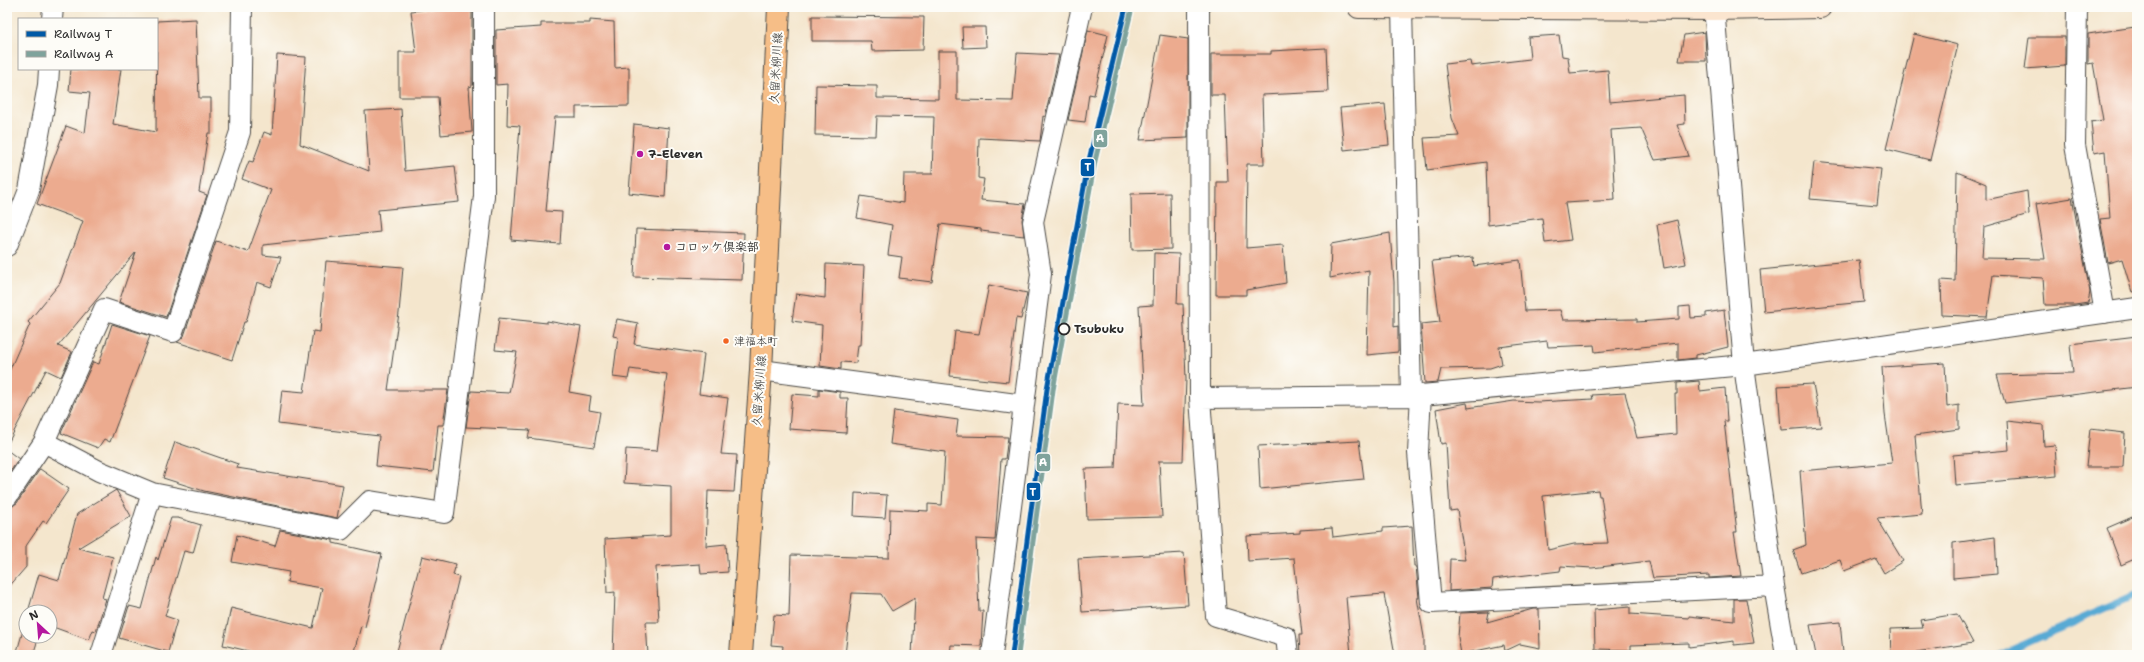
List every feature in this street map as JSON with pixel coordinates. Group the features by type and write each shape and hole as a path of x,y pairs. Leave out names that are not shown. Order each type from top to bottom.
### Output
{"main road":[{"name":"久留米柳川線","path":"741,655 761,370 779,7"}],"street":[{"path":"52,18 53,7"},
{"path":"7,497 44,442 104,309 173,332 240,132 242,7"},
{"path":"44,442 99,471 152,493 341,530 370,501 444,513 484,196 484,7"},
{"path":"992,655 1041,274 1033,222 1082,7"},
{"path":"1199,7 1200,398 1216,616 1286,637 1288,655"},
{"path":"1359,7 1820,7"},
{"path":"2077,7 2075,145 2105,313"},
{"path":"1402,8 1418,452 1431,603 1774,586"},
{"path":"1714,8 1744,365 1774,586 1786,655"},
{"path":"7,246 29,190 48,85 49,70"},
{"path":"1200,398 1416,395 1744,365 2137,308"},
{"path":"761,370 1024,405"},
{"path":"101,655 152,493"}],"building":[{"path":"445,7 472,7 472,86 469,87 472,132 441,135 438,97 399,97 399,52 416,52 411,11"},
{"path":"812,16 924,17 923,50 872,51 871,41 812,41"},
{"path":"196,19 199,98 211,98 211,133 208,133 199,192 207,195 166,317 119,302 136,252 58,346 72,352 61,377 46,370 7,445 7,376 30,324 28,322 60,283 83,221 37,204 66,126 85,133 90,93 69,91 71,70 121,70 113,124 156,132 158,21"},
{"path":"590,20 614,22 615,68 629,67 629,106 576,107 576,117 555,117 546,211 562,212 560,244 511,240 520,126 507,125 508,84 496,85 496,30 541,27 541,23 590,23"},
{"path":"962,27 985,27 986,47 963,48"},
{"path":"2135,27 2137,45 2137,291 2132,292 2122,259 2108,263 2100,219 2110,218 2105,151 2094,153 2091,122 2103,120 2093,63 2088,64 2088,34"},
{"path":"1088,30 1108,35 1094,95 1089,94 1085,122 1068,120"},
{"path":"1705,32 1706,61 1679,61 1684,35"},
{"path":"1914,34 1958,45 1930,160 1886,149"},
{"path":"1160,35 1188,39 1188,138 1140,140"},
{"path":"1559,35 1562,56 1568,57 1570,73 1608,70 1610,102 1684,95 1685,124 1677,125 1689,156 1655,160 1641,128 1611,130 1615,200 1565,203 1571,240 1545,243 1542,218 1488,225 1486,162 1427,170 1424,138 1459,136 1452,118 1445,64 1470,61 1471,66 1530,59 1528,37"},
{"path":"2029,37 2065,37 2065,66 2025,69"},
{"path":"1326,48 1328,92 1262,95 1264,164 1247,164 1246,248 1283,245 1286,283 1246,290 1246,295 1216,295 1217,182 1228,182 1225,95 1211,95 1211,54 1271,54 1271,51"},
{"path":"938,51 957,51 957,100 1013,101 1017,53 1059,55 1045,117 1043,116 1040,141 979,138 978,178 984,179 981,200 1025,204 1022,220 1024,236 940,224 932,282 899,278 902,257 888,255 892,225 857,218 861,196 903,203 904,174 932,174 934,117 877,116 876,136 815,135 816,85 877,86 877,98 938,99"},
{"path":"277,55 306,57 300,144 369,171 365,111 401,109 405,171 455,166 459,202 378,210 380,232 263,245 263,255 281,257 271,287 257,282 246,322 244,322 232,360 177,342 184,336 216,241 248,252 271,190 242,179 249,161 253,162 264,132 272,135"},
{"path":"1385,104 1389,145 1344,150 1340,108"},
{"path":"634,124 669,128 665,197 629,193"},
{"path":"1814,162 1881,169 1877,205 1810,199"},
{"path":"1957,172 1986,184 1986,200 2027,191 2029,214 1984,227 1982,258 2045,259 2036,204 2072,198 2090,292 2088,303 2075,305 2045,305 2043,278 1993,275 1987,317 1942,315 1941,280 1955,281"},
{"path":"1170,193 1171,249 1132,250 1131,194"},
{"path":"1677,220 1686,264 1664,268 1657,225"},
{"path":"636,229 744,233 742,280 634,277"},
{"path":"1390,233 1394,282 1394,327 1398,326 1398,352 1367,355 1369,270 1330,278 1331,244"},
{"path":"1154,253 1179,254 1177,304 1183,304 1186,379 1183,461 1159,461 1162,517 1087,519 1085,469 1115,468 1118,404 1144,405 1139,306 1153,305"},
{"path":"1473,257 1474,266 1520,260 1525,311 1560,310 1563,320 1637,319 1637,322 1679,319 1679,307 1690,306 1691,318 1706,317 1706,313 1724,310 1728,347 1696,355 1696,358 1678,360 1678,343 1595,352 1594,345 1548,347 1547,341 1499,347 1502,364 1490,368 1441,369 1438,382 1425,383 1421,324 1440,322 1432,261"},
{"path":"1859,260 1864,302 1764,312 1760,270"},
{"path":"326,261 403,267 399,313 388,390 448,390 443,425 438,425 433,472 376,466 379,436 278,424 282,390 304,392 313,331 320,332"},
{"path":"826,264 864,266 860,345 858,345 856,363 841,362 841,369 820,366 822,325 792,321 796,294 825,298"},
{"path":"989,285 1027,293 1021,319 1016,318 1008,382 950,376 955,331 979,334"},
{"path":"499,318 547,323 547,321 581,327 569,392 591,396 589,410 600,412 594,447 528,438 530,430 466,427 471,391 509,393 517,352 495,350"},
{"path":"617,319 638,323 634,344 704,354 699,394 728,398 721,454 737,455 734,492 708,491 706,546 726,544 728,572 701,574 700,564 656,567 659,622 646,622 648,655 613,655 615,592 607,593 605,539 671,535 671,486 624,483 626,449 657,451 667,374 630,369 628,379 613,377 618,337 613,336"},
{"path":"112,324 150,336 110,442 104,439 98,448 61,433 93,362 99,364"},
{"path":"2137,336 2137,387 2005,403 1997,375 2073,373 2070,344"},
{"path":"1945,363 1947,407 1959,405 1959,429 1915,435 1922,514 1877,518 1903,561 1884,573 1876,559 1844,571 1840,560 1801,573 1793,550 1806,545 1800,471 1892,463 1885,414 1882,367"},
{"path":"1699,381 1700,391 1725,388 1727,421 1724,421 1737,532 1734,532 1741,576 1709,578 1709,575 1653,578 1649,561 1592,568 1561,566 1560,571 1493,579 1492,588 1449,591 1450,559 1465,560 1457,510 1450,511 1446,443 1441,444 1436,409 1467,403 1468,408 1514,401 1538,402 1593,399 1592,395 1625,393 1637,438 1676,434 1675,394 1677,394 1677,383","holes":["1598,490 1599,496 1601,496 1608,543 1574,544 1548,550 1543,496"]},
{"path":"1813,384 1821,427 1781,430 1778,386"},
{"path":"819,389 840,392 840,398 848,398 846,433 789,429 792,394 819,396"},
{"path":"894,411 958,420 956,436 1008,437 1005,459 1001,459 995,540 976,539 979,611 983,611 981,646 951,645 950,655 912,655 915,598 892,611 881,594 852,593 845,655 782,655 783,646 771,645 774,615 789,616 791,555 889,558 890,509 928,511 928,504 942,505 945,452 890,444"},
{"path":"2007,421 2043,425 2044,446 2055,445 2057,476 1955,485 1953,455 2009,450"},
{"path":"2090,429 2125,433 2123,467 2086,467"},
{"path":"1359,441 1364,479 1260,489 1258,446"},
{"path":"175,442 238,464 237,468 343,485 337,518 204,491 163,478"},
{"path":"7,450 19,459 7,476"},
{"path":"40,469 69,489 46,523 43,521 26,546 26,567 7,589 7,508 17,503"},
{"path":"116,490 131,516 78,548 113,557 102,598 106,599 96,631 93,630 89,640 58,629 58,604 30,604 39,574 59,580 77,514"},
{"path":"855,493 887,495 885,518 854,516"},
{"path":"2137,515 2137,558 2121,565 2107,528"},
{"path":"171,518 178,518 201,525 193,553 184,551 165,616 177,620 168,652 119,638 129,606 142,609 156,557 158,560"},
{"path":"1412,526 1414,566 1416,566 1419,598 1417,598 1424,637 1424,655 1395,655 1384,594 1346,597 1351,655 1300,655 1299,635 1302,635 1294,558 1248,561 1247,536 1300,533 1300,530 1332,528 1333,537 1383,531 1383,528"},
{"path":"280,530 333,540 333,543 382,554 365,627 361,626 353,655 265,655 223,645 231,608 313,628 322,588 287,582 289,572 232,562 237,535 275,546"},
{"path":"1995,537 1997,574 1953,578 1953,543"},
{"path":"1184,553 1188,605 1082,612 1078,559"},
{"path":"422,556 456,564 453,575 459,577 440,655 396,655"},
{"path":"1734,599 1746,599 1754,643 1734,645 1734,641 1689,647 1689,643 1631,645 1631,650 1595,649 1594,610 1630,607 1630,614 1689,618 1689,616 1734,621"},
{"path":"1533,609 1539,609 1540,648 1520,644 1505,651 1504,645 1461,654 1458,637 1460,613 1489,612 1487,622"},
{"path":"1957,614 1973,643 1916,652 1916,655 1891,655 1890,629 1923,628 1921,620"},
{"path":"1840,622 1843,653 1816,655 1810,625"},
{"path":"19,644 36,644 33,655 16,655"}],"waterway":[{"path":"2000,655 2137,594"}],"rail line":[{"name":"T","path":"1012,655 1047,389 1089,160 1126,7"},
{"name":"A","path":"1018,655 1053,390 1095,161 1132,8"}],"place":[{"name":"7-Eleven","path":"640,154"},
{"name":"コロッケ倶楽部","path":"667,247"},
{"name":"Tsubuku","path":"1064,329"},
{"name":"津福本町","path":"726,341"}]}
